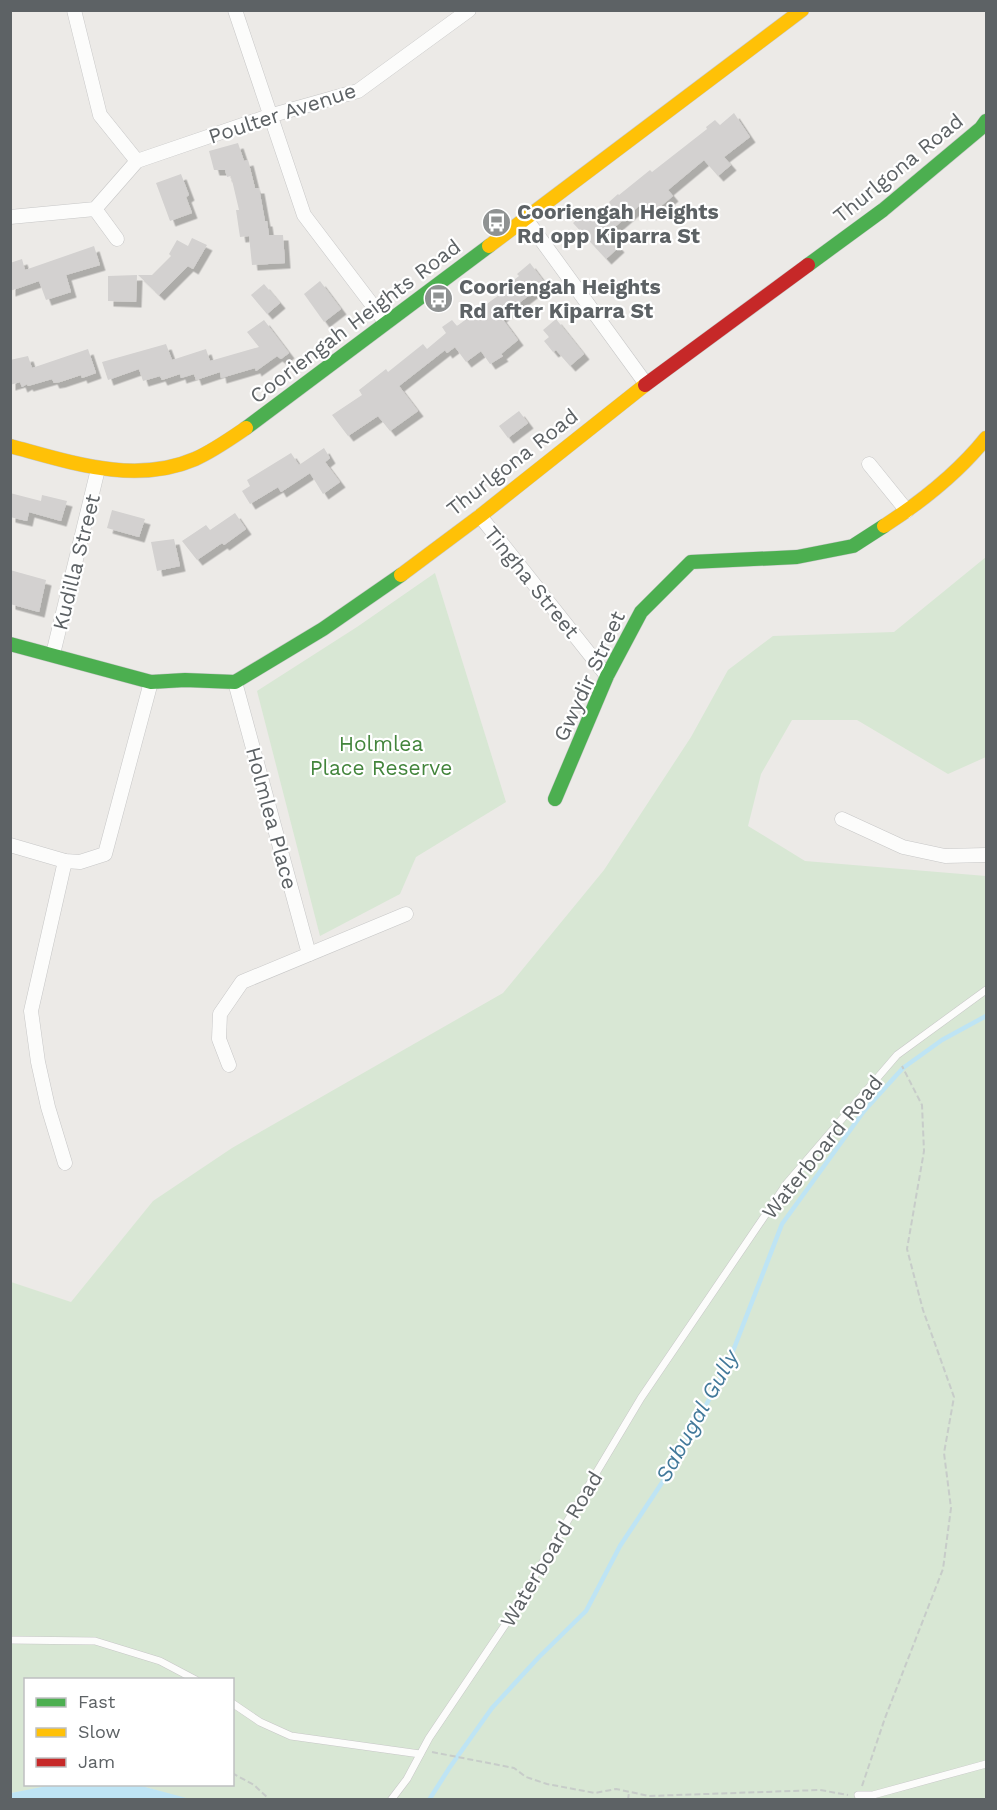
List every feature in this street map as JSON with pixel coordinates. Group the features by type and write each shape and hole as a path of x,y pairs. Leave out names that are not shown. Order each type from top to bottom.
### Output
{"street":[{"path":"74,10 100,114 137,161"},
{"path":"235,10 304,215 386,323"},
{"name":"Poulter Avenue","path":"95,209 137,161 269,116 358,91 469,10"},
{"name":"Cooriengah Heights Road","path":"10,446 98,469 120,472 157,470 185,463 201,456 256,422 802,10"},
{"name":"Thurlgona Road","path":"235,682 323,629 395,580 480,516 646,384 883,210 987,121"},
{"path":"10,217 95,209 117,239"},
{"path":"526,219 646,384"},
{"name":"Gwydir Street","path":"555,800 607,676 641,612 691,562 797,557 853,546 908,511 970,458 987,438"},
{"path":"869,464 908,511"},
{"name":"Kudilla Street","path":"53,654 98,469"},
{"name":"Tingha Street","path":"480,516 607,676"},
{"path":"10,644 150,682 185,680 235,682"},
{"path":"10,845 65,861 80,862 105,854 150,682"},
{"name":"Holmlea Place","path":"235,682 309,954"},
{"path":"842,819 903,847 945,856 987,855"},
{"path":"65,861 31,1011 43,1085 65,1163"},
{"path":"229,1065 219,1038 220,1014 242,982 406,914"}],"lane":[{"path":"897,1055 987,990"},
{"name":"Waterboard Road","path":"391,1800 407,1779 429,1738 507,1622 641,1398 787,1183 897,1055"},
{"path":"10,1640 95,1641 159,1661 192,1678"},
{"path":"234,1704 260,1722 291,1736 420,1754"},
{"path":"859,1797 987,1764"}],"path":[{"name":"Waterboard Road","path":"859,1797 885,1718 943,1569 951,1508 944,1453 954,1396 923,1310 907,1248 924,1151 922,1105 897,1055"},
{"path":"433,1752 514,1768 526,1777 547,1784 595,1793 616,1789 649,1796 820,1790 859,1797"},
{"path":"234,1774 254,1785 270,1800"},
{"path":"628,1800 629,1792"},
{"path":"779,1800 781,1792"}],"green space":[{"path":"986,557 986,757 948,774 857,720 792,720 761,774 748,826 805,861 986,876 986,1799 190,1800 141,1786 234,1786 234,1678 24,1678 24,1786 51,1786 11,1793 11,1282 71,1302 153,1201 232,1148 503,993 604,870 691,737 728,670 773,636 894,632"},
{"name":"Holmlea Place Reserve","path":"435,573 506,802 416,857 400,894 320,936 257,691 357,627"}],"water":[{"path":"47,1786 142,1786 190,1799 11,1799 11,1793"}],"building":[{"path":"734,113 750,137 724,157 731,165 718,176 704,160 668,190 673,196 650,215 640,205 607,234 619,247 606,259 573,223 586,211 596,222 613,208 609,202 618,194 650,170 652,172 707,129 706,127 715,120 720,125"},
{"path":"238,143 244,161 248,160 255,188 259,188 269,235 283,235 285,263 252,265 249,236 240,237 236,210 239,210 231,176 227,177 225,170 214,170 209,151"},
{"path":"181,174 189,195 186,197 192,213 170,221 156,183"},
{"path":"192,238 207,245 193,269 188,266 159,295 138,275 152,275 171,256 169,254 177,240 188,246"},
{"path":"94,246 100,265 66,275 71,292 46,300 39,281 10,291 10,263 22,259 25,270"},
{"path":"530,263 545,283 501,317 518,340 501,354 503,356 490,364 481,351 466,362 455,347 447,353 445,350 399,386 418,411 390,431 378,416 348,436 332,415 362,395 359,390 386,369 388,372 423,344 427,349 446,333 442,327 452,320 457,326 499,295 497,293 519,276 517,274"},
{"path":"137,275 136,302 108,301 108,276"},
{"path":"320,281 341,309 324,322 304,294"},
{"path":"264,284 280,303 267,314 251,295"},
{"path":"556,319 584,354 570,366 556,350 553,352 544,341 549,337 543,330"},
{"path":"264,320 289,353 281,359 277,356 256,371 255,368 221,378 220,372 196,380 194,374 181,378 180,374 162,380 160,376 143,381 139,369 108,380 102,362 166,344 172,360 206,349 210,361 259,347 247,332"},
{"path":"88,349 96,373 54,383 52,379 22,387 20,382 10,385 10,360 28,356 32,368"},
{"path":"519,411 528,423 508,438 499,426"},
{"path":"324,448 330,458 325,462 340,482 323,494 310,473 281,492 278,487 250,504 242,491 250,486 247,480 291,453 299,465"},
{"path":"10,493 41,501 42,495 67,501 61,521 29,512 27,521 10,517"},
{"path":"112,510 145,519 139,537 107,528"},
{"path":"235,513 246,529 197,560 182,541 206,525 210,530"},
{"path":"174,539 180,566 157,571 151,542"},
{"path":"10,570 46,580 39,612 10,604"}],"waterway":[{"name":"Sabugal Gully","path":"429,1800 492,1708 586,1611 620,1546 675,1463 728,1364 782,1224 864,1111 903,1068 942,1040 986,1016"}],"traffic: fast":[{"path":"808,265 883,210 981,128 986,121"},
{"path":"246,428 489,246"},
{"path":"555,799 607,676 641,612 691,562 797,557 853,546 884,526"},
{"path":"10,644 151,682 185,680 235,682 323,629 401,575"}],"traffic: slow":[{"path":"489,246 802,10"},
{"path":"401,575 480,516 645,385"},
{"path":"10,446 102,468 126,471 149,470 172,467 195,459 215,449 246,428"},
{"path":"884,526 938,486 986,438"}],"traffic: jam":[{"path":"645,385 808,265"}],"place":[{"name":"Cooriengah Heights Rd opp Kiparra St","path":"496,223"},
{"name":"Cooriengah Heights Rd after Kiparra St","path":"438,298"}]}
